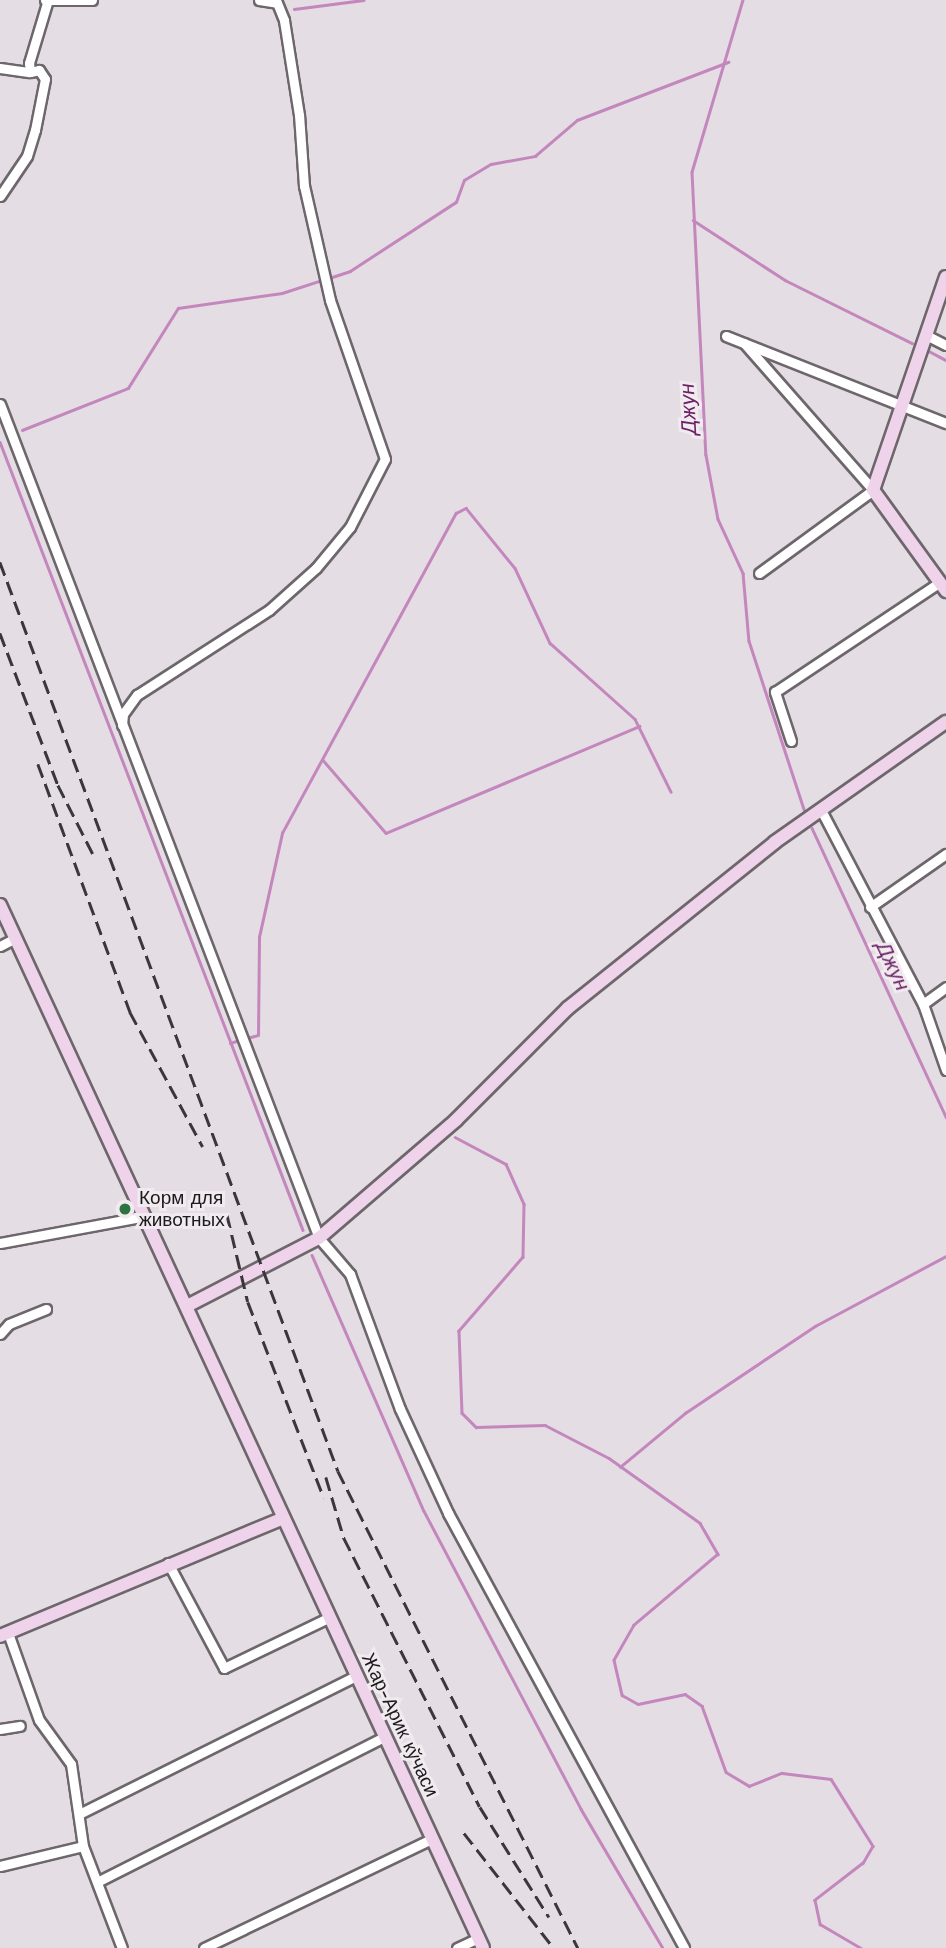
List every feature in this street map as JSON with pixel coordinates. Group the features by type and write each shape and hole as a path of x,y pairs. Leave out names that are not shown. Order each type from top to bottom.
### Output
{"main road":[{"path":"943,587 873,490 946,277"},
{"path":"189,1306 319,1238 456,1120 568,1008 821,810 946,722"},
{"name":"Жар-Арик кўчаси","path":"0,905 189,1306 281,1518 480,1943"},
{"path":"4,1634 168,1563 281,1518"}],"street":[{"path":"30,72 46,1 92,0"},
{"path":"114,707 270,610 316,568 350,527 385,458 330,300 304,186 299,115 277,2 260,0"},
{"path":"0,68 39,71 45,79 27,156 0,196"},
{"path":"926,335 946,345"},
{"path":"726,336 946,423"},
{"path":"744,343 873,490 759,573"},
{"path":"0,404 121,727 319,1238 350,1274 400,1409 448,1513 684,1948"},
{"path":"791,741 775,692 943,587"},
{"path":"121,727 123,714 137,695"},
{"path":"821,810 923,1004 946,1070"},
{"path":"870,907 946,854"},
{"path":"0,946 16,938"},
{"path":"923,1004 946,987"},
{"path":"0,1243 145,1216"},
{"path":"0,1334 9,1324 46,1309"},
{"path":"168,1563 224,1668 328,1618"},
{"path":"4,1634 39,1720 71,1764 83,1846 122,1948"},
{"path":"79,1814 356,1676"},
{"path":"0,1729 20,1726"},
{"path":"97,1882 384,1737"},
{"path":"204,1948 432,1839"},
{"path":"0,1866 83,1846"},
{"path":"457,1948 480,1943"}],"waterway":[{"path":"294,9 363,0"},
{"name":"Джун","path":"743,0 692,172 706,455 718,519 743,573 749,641 804,809"},
{"path":"329,278 350,271 456,202 464,180 491,164 535,156 577,120 728,62"},
{"path":"693,220 785,280 912,343"},
{"path":"22,430 128,388 178,308 282,293 322,280"},
{"path":"927,350 946,360"},
{"path":"0,442 303,1230"},
{"path":"247,1038 258,1035 259,937 282,833 456,513 466,508 515,568 550,643 635,719 671,792"},
{"path":"323,760 386,833 639,726"},
{"name":"Джун","path":"812,828 946,1117"},
{"path":"230,1043 240,1040"},
{"path":"455,1137 506,1164 524,1204 523,1257 459,1331 462,1413 476,1427 545,1425 609,1458 700,1523 718,1554 634,1625 614,1660 622,1695 638,1704 685,1694 702,1706 726,1772 749,1786 782,1773 831,1779 873,1846 863,1863 815,1900 820,1924 861,1948"},
{"path":"312,1255 424,1511 581,1809 663,1948"},
{"path":"620,1467 685,1413 815,1326 946,1256"}],"railway":[{"path":"0,562 338,1471 578,1948"},
{"path":"0,633 58,785 93,854"},
{"path":"38,764 130,1012 203,1147"},
{"path":"227,1214 248,1302 324,1498"},
{"path":"326,1477 344,1538 480,1807 549,1917"},
{"path":"464,1833 554,1948"}],"place":[{"name":"Корм для животных","path":"125,1209"}]}
